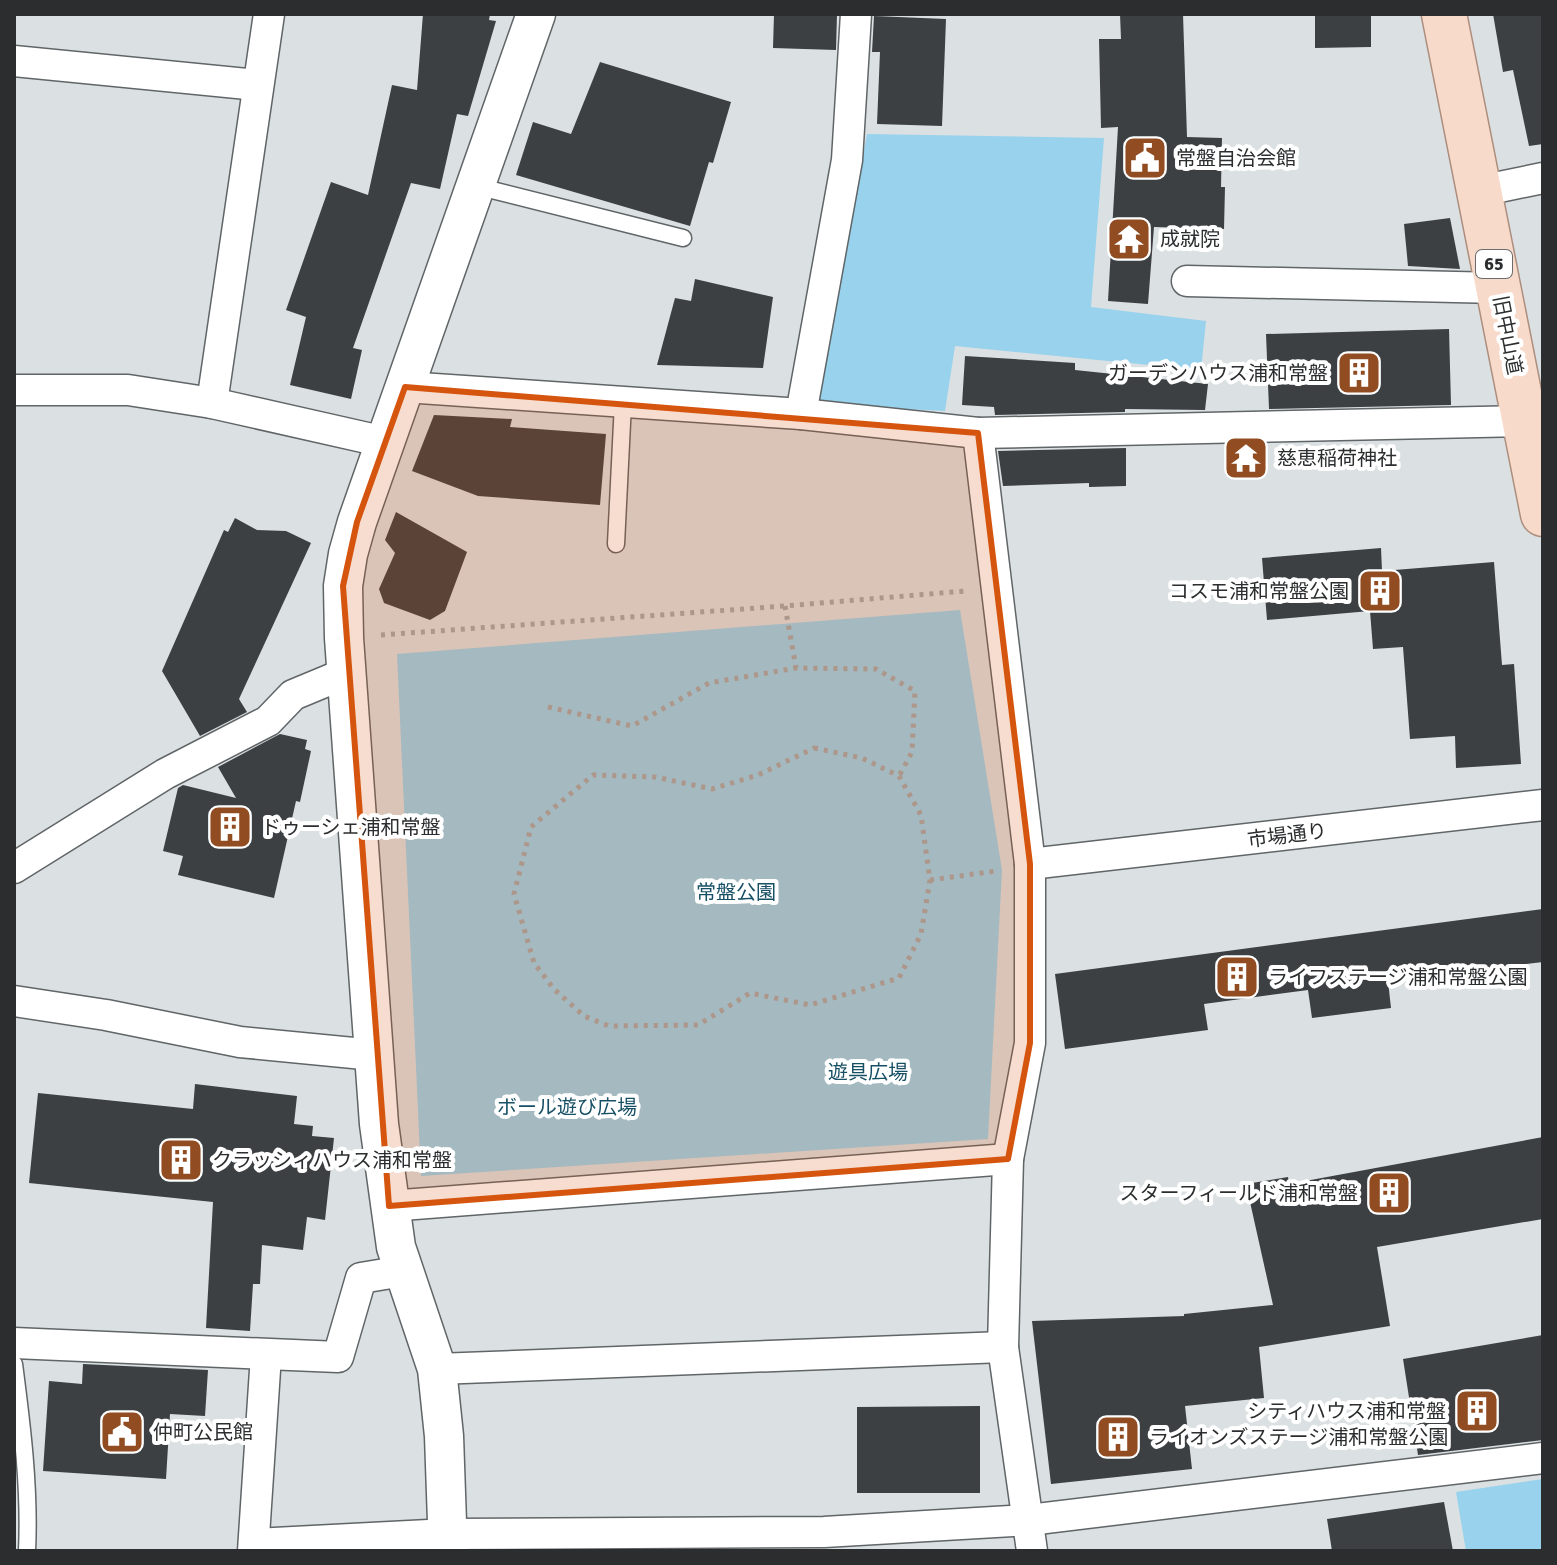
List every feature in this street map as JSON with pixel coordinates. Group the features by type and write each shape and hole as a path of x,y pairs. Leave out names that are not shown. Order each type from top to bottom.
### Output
{"main road":[{"name":"旧中山道","path":"1444,14 1543,514"}],"street":[{"path":"212,403 269,14"},
{"path":"448,1542 444,1436 437,1369 403,1271 389,1206 374,1055 345,656 343,586 348,554 385,442 536,14"},
{"path":"801,414 847,160 856,14"},
{"path":"14,61 258,85"},
{"path":"1480,191 1543,178"},
{"path":"1187,281 1499,288"},
{"path":"405,387 801,414 978,433 1525,421"},
{"path":"14,390 128,390 212,403 385,442"},
{"path":"978,433 1030,864 1030,1043 1008,1159 1003,1347 1032,1551"},
{"path":"14,868 165,774 268,721 293,695 345,656"},
{"name":"市場通り","path":"1030,864 1543,805"},
{"path":"14,1001 106,1015 240,1042 374,1055"},
{"path":"389,1206 1008,1159"},
{"path":"14,1343 338,1357 361,1278 403,1271"},
{"path":"437,1369 1003,1347"},
{"path":"266,1355 253,1548 448,1542 823,1542 1543,1458"}],"lane":[{"path":"476,186 683,238"},
{"path":"616,544 623,403"},
{"path":"15,1375 21,1525 27,1551"}],"path":[{"path":"345,656 785,606 997,588"},
{"path":"785,606 796,668"},
{"path":"548,707 632,726 709,683 796,668 876,669 915,691 912,752 899,776"},
{"path":"814,748 862,758 899,776 921,815 930,880 921,934 899,978 810,1005 750,993 698,1025 609,1026 584,1016 554,989 534,963 514,894 531,827 593,775 655,777 712,789 758,775 814,748"},
{"path":"930,880 967,877 1030,864"}],"highlighted area":[{"path":"405,387 978,433 1030,864 1030,1043 1008,1159 389,1206 343,586 357,522"}],"green space":[{"path":"867,134 1104,138 1091,307 1206,321 1201,370 955,346 945,411 818,405"},
{"name":"常盤公園","path":"960,610 1002,870 988,1139 421,1176 397,654"},
{"path":"1543,1479 1543,1551 1466,1551 1456,1492"}],"building":[{"path":"423,14 490,14 489,20 496,21 468,116 457,114 440,189 411,183 353,348 362,350 351,399 290,385 306,317 286,310 331,182 368,195 392,85 417,90"},
{"path":"774,14 837,14 836,50 773,48"},
{"path":"1120,14 1183,14 1187,137 1222,138 1224,229 1154,227 1148,304 1108,301 1118,127 1101,128 1099,39 1121,39"},
{"path":"1315,14 1371,14 1371,47 1315,48"},
{"path":"1493,14 1543,14 1543,144 1529,146 1513,70 1503,72"},
{"path":"874,16 946,19 942,126 877,124 880,52 872,52"},
{"path":"600,62 731,102 690,226 516,175 533,122 571,134"},
{"path":"1450,218 1460,269 1408,266 1404,224"},
{"path":"695,279 773,297 763,368 657,365 675,298 691,301"},
{"name":"ガーデンハウス浦和常盤","path":"1449,329 1451,405 1269,409 1266,334"},
{"path":"965,356 1075,363 1075,370 1208,384 1205,410 1125,409 1125,412 995,415 994,407 962,405"},
{"path":"434,415 512,419 510,427 606,434 600,505 478,496 412,471"},
{"path":"1126,448 1126,486 1089,487 1089,483 1003,486 998,451"},
{"path":"396,512 467,552 445,611 430,620 384,603 379,589 395,553 385,540"},
{"path":"235,518 257,530 286,531 311,543 239,699 247,712 200,736 162,671 224,530 228,532"},
{"path":"1381,548 1382,571 1494,562 1502,665 1514,664 1521,764 1456,768 1455,736 1410,739 1403,647 1373,649 1370,611 1267,620 1262,558"},
{"name":"ドゥーシェ浦和常盤","path":"280,734 307,740 305,749 311,751 274,898 178,875 183,856 163,851 178,788 183,785 236,798 218,767"},
{"name":"ライフステージ浦和常盤公園","path":"1543,909 1543,962 1388,981 1391,1008 1312,1018 1308,990 1204,1004 1208,1030 1065,1049 1055,974"},
{"name":"クラッシィハウス浦和常盤","path":"195,1084 297,1096 294,1124 313,1126 312,1136 334,1138 325,1220 307,1217 303,1250 262,1245 260,1284 253,1284 250,1331 206,1328 213,1202 29,1183 38,1093 193,1109"},
{"path":"1543,1137 1543,1219 1377,1247 1390,1326 1259,1347 1264,1398 1185,1406 1192,1469 1051,1484 1032,1321 1184,1316 1273,1305 1246,1184 1288,1177 1289,1184"},
{"name":"シティハウス浦和常盤","path":"1543,1335 1543,1440 1418,1455 1403,1359"},
{"path":"83,1364 208,1370 205,1416 170,1414 166,1479 43,1471 49,1381 82,1384"},
{"path":"980,1406 980,1493 857,1493 857,1407"},
{"path":"1444,1502 1453,1551 1332,1551 1327,1519"}],"place":[{"name":"常盤自治会館","path":"1145,158"},
{"name":"成就院","path":"1129,239"},
{"name":"ガーデンハウス浦和常盤","path":"1359,373"},
{"name":"慈恵稲荷神社","path":"1246,458"},
{"name":"コスモ浦和常盤公園","path":"1380,591"},
{"name":"ドゥーシェ浦和常盤","path":"230,827"},
{"name":"ライフステージ浦和常盤公園","path":"1237,977"},
{"name":"クラッシィハウス浦和常盤","path":"181,1160"},
{"name":"スターフィールド浦和常盤","path":"1389,1193"},
{"name":"シティハウス浦和常盤","path":"1477,1411"},
{"name":"仲町公民館","path":"122,1432"},
{"name":"ライオンズステージ浦和常盤公園","path":"1118,1437"}],"park label":[{"name":"遊具広場","path":"868,1072"},
{"name":"ボール遊び広場","path":"567,1107"}]}
